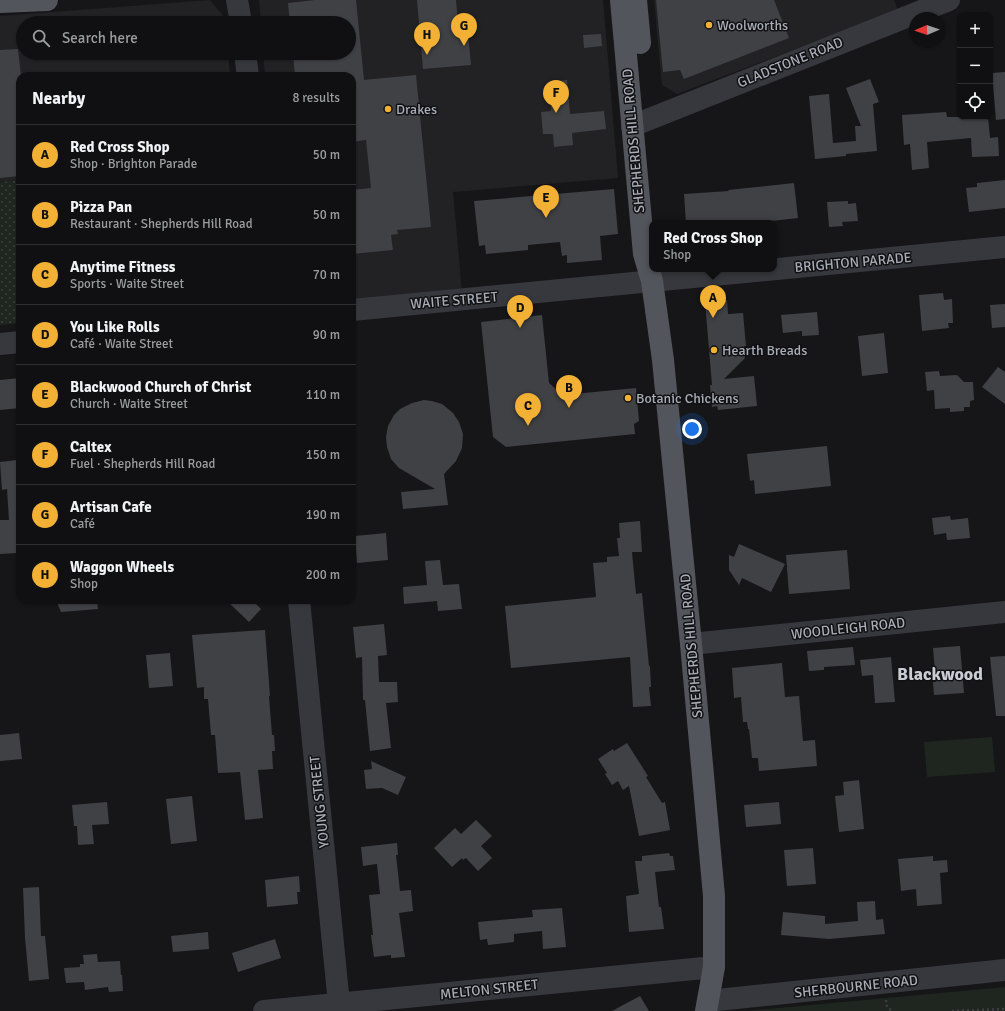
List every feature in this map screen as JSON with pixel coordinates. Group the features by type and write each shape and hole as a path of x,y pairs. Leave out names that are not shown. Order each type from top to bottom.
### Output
{"main road":[{"path":"0,2 46,0"},
{"name":"SHEPHERDS HILL ROAD","path":"621,0 655,220"},
{"name":"SHEPHERDS HILL ROAD","path":"636,0 644,254 649,266"},
{"name":"SHEPHERDS HILL ROAD","path":"653,275 663,360 691,644 714,896 714,968 707,1006"}],"street":[{"path":"237,0 240,16"},
{"name":"GLADSTONE ROAD","path":"639,123 949,0"},
{"path":"246,60 247,72"},
{"name":"BRIGHTON PARADE","path":"777,265 1005,247"},
{"name":"BRIGHTON PARADE","path":"653,275 691,272"},
{"name":"WAITE STREET","path":"356,310 653,275"},
{"path":"0,344 16,342"},
{"name":"YOUNG STREET","path":"299,604 339,1004"},
{"name":"WOODLEIGH ROAD","path":"691,644 1005,612"},
{"name":"MELTON STREET","path":"264,1011 339,1004 398,1004 714,968"},
{"name":"SHERBOURNE ROAD","path":"707,1006 1005,970"}],"path":[{"path":"952,1011 1005,1009"}],"shaded area":[{"path":"210,0 223,16 16,16 16,60 229,60 230,72 16,72 16,180 0,182 0,16"},
{"path":"259,0 603,0 618,178 453,192 462,292 356,303 356,72 265,72 264,60 356,60 356,16 260,16"},
{"path":"654,0 894,0 898,10 677,94 662,85"},
{"path":"16,180 16,323 0,325 0,182"},
{"path":"992,737 995,772 927,777 924,742"},
{"path":"1005,987 1005,1011 745,1011"}],"building":[{"path":"315,0 356,0 364,80 416,75 431,227 397,230 398,234 391,235 393,250 356,254 356,190 371,188 366,140 356,141 356,72 295,72 294,60 356,60 356,16 289,16 288,3"},
{"path":"417,0 456,0 458,24 467,23 471,65 423,69"},
{"path":"656,0 774,0 789,38 684,79 680,70 663,72"},
{"path":"601,34 602,46 584,48 583,35"},
{"path":"16,49 16,60 19,60 21,72 16,72 16,176 0,178 0,50"},
{"path":"1005,72 1005,119 996,120 993,73"},
{"path":"870,79 879,102 873,104 877,151 815,159 809,96 829,94 833,143 856,141 855,126 861,126 846,88"},
{"path":"567,80 570,114 604,111 606,129 572,133 573,145 554,147 553,134 543,134 541,112 551,111 549,82"},
{"path":"946,112 947,117 957,117 957,120 988,120 990,138 998,137 999,156 972,157 971,138 927,142 929,168 912,170 910,144 904,145 902,115"},
{"path":"1005,180 1005,208 969,212 966,188 977,187 977,183"},
{"path":"794,183 798,218 777,220 686,220 684,194 729,191 728,190"},
{"path":"614,189 618,234 600,236 602,260 567,263 567,255 562,256 560,242 528,245 528,250 486,254 485,245 479,246 474,201"},
{"path":"848,201 848,204 856,203 858,221 842,222 843,226 829,227 827,202"},
{"path":"943,293 944,300 952,299 953,323 948,323 949,328 922,331 919,295"},
{"path":"727,300 728,314 743,313 746,346 744,346 745,358 724,379 754,376 757,406 718,410 717,406 712,407 710,385 712,385 705,302"},
{"path":"1005,304 1005,327 992,328 990,305"},
{"path":"817,312 819,335 802,336 802,331 783,333 781,315"},
{"path":"542,315 549,383 563,395 636,388 639,421 634,424 635,434 506,447 493,437 481,322"},
{"path":"884,333 888,373 862,376 858,336"},
{"path":"998,367 1005,372 1005,404 982,387"},
{"path":"939,371 940,376 957,375 964,382 973,382 974,400 970,401 970,407 964,407 964,411 950,412 950,408 935,409 934,390 927,391 925,372"},
{"path":"16,378 16,408 0,410 0,380"},
{"path":"424,400 442,404 453,413 459,422 463,434 462,448 456,461 444,474 448,505 403,509 401,492 435,489 399,468 391,459 387,447 386,437 388,426 394,415 400,409 412,403"},
{"path":"827,446 831,486 755,494 754,480 750,481 747,454"},
{"path":"16,460 16,553 0,554 0,520 9,520 7,489 2,490 0,462"},
{"path":"950,516 951,520 968,518 970,538 947,540 946,533 934,535 932,518"},
{"path":"640,521 642,552 632,552 636,594 642,593 650,666 651,687 649,687 651,706 633,707 630,657 511,668 505,606 596,597 593,563 607,562 607,557 619,556 617,538 620,538 619,523"},
{"path":"386,533 388,560 357,563 356,536"},
{"path":"739,544 785,564 771,592 742,578 739,585 729,570 729,555 734,557"},
{"path":"847,550 850,589 789,594 786,555"},
{"path":"440,560 443,585 459,584 462,609 438,611 437,601 404,604 403,587 427,585 425,561"},
{"path":"58,604 97,604 98,609 61,612"},
{"path":"230,604 256,604 261,609 249,622"},
{"path":"384,624 387,655 378,656 379,682 397,682 398,702 386,703 391,748 370,751 365,700 363,700 362,657 356,658 353,627"},
{"path":"265,630 272,735 274,735 275,751 272,751 273,769 258,770 263,818 245,820 240,772 218,773 215,735 211,735 208,699 204,699 204,687 197,688 192,635"},
{"path":"960,646 964,693 934,695 933,682 936,682 933,648"},
{"path":"853,647 855,665 824,667 824,670 809,671 807,651"},
{"path":"170,653 173,686 149,688 146,655"},
{"path":"1005,656 1005,716 996,716 990,657"},
{"path":"891,657 895,702 875,703 873,675 862,676 860,660"},
{"path":"782,663 785,697 799,696 803,741 815,740 817,766 759,771 758,758 752,758 747,722 743,722 741,697 734,698 732,668"},
{"path":"19,733 22,759 0,761 0,735"},
{"path":"627,743 648,776 646,777 662,803 665,802 670,830 639,836 629,786 623,790 618,781 612,785 605,774 607,773 598,759 613,749 614,751"},
{"path":"371,761 406,777 398,795 382,788 366,789 364,770 372,769"},
{"path":"859,780 864,829 839,832 835,796 844,795 843,782"},
{"path":"192,796 197,841 171,844 166,799"},
{"path":"107,802 109,824 92,825 94,844 78,845 77,826 74,826 72,805"},
{"path":"779,802 781,824 746,827 744,805"},
{"path":"476,820 492,836 481,846 492,858 478,871 466,858 463,860 462,858 452,867 434,848 455,828 461,834"},
{"path":"397,843 398,855 396,855 400,891 411,890 413,911 399,913 405,957 391,958 391,955 374,957 371,935 373,935 369,895 380,894 377,864 363,866 361,847"},
{"path":"813,848 816,884 787,886 784,850"},
{"path":"669,853 670,856 673,856 675,870 655,872 659,907 661,907 664,929 629,932 626,896 639,894 635,861 642,861 642,856"},
{"path":"933,856 933,861 947,860 948,872 940,873 942,904 917,906 916,889 901,891 898,859"},
{"path":"299,876 300,892 297,892 298,904 267,907 265,880"},
{"path":"39,887 41,936 45,936 49,979 29,981 25,938 23,888"},
{"path":"875,901 876,920 883,919 885,934 829,939 781,935 783,912 825,916 825,924 858,921 857,902"},
{"path":"562,908 566,947 543,949 542,931 514,934 514,942 488,945 487,939 480,940 478,922 533,917 532,910"},
{"path":"208,932 209,949 173,952 171,936"},
{"path":"275,939 281,958 238,972 232,953"},
{"path":"97,954 98,962 120,961 123,991 109,992 108,987 85,990 84,982 66,983 64,968 80,967 80,964 84,964 83,955"},
{"path":"640,996 649,1011 612,1011"}],"place":[{"name":"Woolworths","path":"709,25"},
{"name":"Artisan Cafe","path":"464,46"},
{"name":"Waggon Wheels","path":"427,55"},
{"name":"Drakes","path":"388,109"},
{"name":"Caltex","path":"556,113"},
{"name":"Blackwood Church of Christ","path":"546,218"},
{"name":"Red Cross Shop","path":"713,318"},
{"name":"You Like Rolls","path":"520,328"},
{"name":"Hearth Breads","path":"714,350"},
{"name":"Botanic Chickens","path":"628,398"},
{"name":"Pizza Pan","path":"569,408"},
{"name":"Anytime Fitness","path":"528,426"}],"district":[{"name":"Blackwood","path":"940,674"}]}
